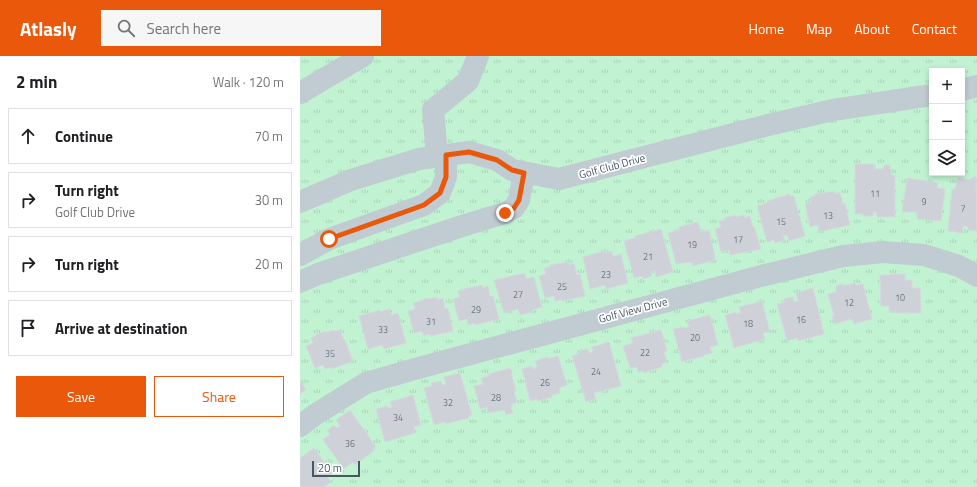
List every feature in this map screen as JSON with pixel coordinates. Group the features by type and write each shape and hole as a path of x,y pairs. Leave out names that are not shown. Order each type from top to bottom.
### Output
{"street":[{"path":"300,93 363,56"},
{"path":"300,255 329,239 424,205 440,193 446,177 434,110 468,81 478,56"},
{"path":"965,89 977,86"},
{"name":"Golf Club Drive","path":"300,202 351,180 418,159 469,152 497,160 512,170 559,180 768,125 833,110 929,95"},
{"path":"300,282 333,269 505,213 514,208 519,200 524,173"},
{"name":"Golf View Drive","path":"300,426 316,414 366,383 746,280 843,256 883,252 924,255 959,266 977,276"}],"green space":[{"path":"300,56 977,56 977,487 300,487"}],"building":[{"path":"855,164 875,164 875,169 883,169 886,164 890,166 892,175 895,175 895,217 877,217 876,212 873,212 873,216 855,214"},
{"path":"976,176 977,231 968,230 968,227 963,226 962,233 948,231 952,189 955,189 958,178 971,180 971,178"},
{"path":"907,178 938,183 937,188 945,189 941,221 917,219 917,212 902,212"},
{"path":"835,191 835,194 840,192 843,204 845,203 850,225 819,232 818,225 810,227 805,204 811,203 810,197 815,196 815,194"},
{"path":"790,194 790,196 794,196 805,236 789,241 787,235 783,236 785,240 775,243 774,240 767,242 757,206 767,203 767,201"},
{"path":"736,215 736,217 744,215 745,218 750,216 761,249 730,255 729,250 721,252 715,229 721,227 719,221"},
{"path":"698,222 701,232 709,230 715,260 693,266 692,262 676,264 668,233 679,230 679,227"},
{"path":"661,229 673,272 656,277 655,271 651,272 652,276 643,279 642,276 634,278 624,241 635,238 635,236"},
{"path":"603,251 604,253 612,251 613,256 621,254 628,283 606,289 605,285 590,289 583,257"},
{"path":"568,262 569,265 574,263 577,275 580,274 585,296 562,301 555,301 554,296 545,298 539,276 546,274 544,268 550,267 549,265"},
{"path":"525,273 526,279 534,277 542,307 532,310 532,312 520,315 518,309 504,313 494,280"},
{"path":"905,274 905,280 912,280 912,288 920,288 921,313 889,312 889,306 881,306 880,275"},
{"path":"855,283 856,285 863,284 872,319 854,324 852,319 834,324 832,316 834,316 828,294 836,292 836,286"},
{"path":"482,285 483,288 488,286 490,296 493,296 499,319 475,325 475,323 468,325 467,319 459,321 453,299 460,297 458,292 464,290 463,289"},
{"path":"813,288 824,334 798,341 798,338 787,341 777,304 785,302 784,299 793,297 794,302 798,301 796,293"},
{"path":"437,297 437,300 443,298 445,309 448,308 453,331 431,336 430,334 424,336 422,331 414,333 408,311 415,309 413,303 428,298"},
{"path":"762,301 770,332 763,333 765,339 734,348 725,315 736,312 736,314 741,312 739,307"},
{"path":"390,309 391,315 398,313 406,343 384,349 382,345 368,349 359,316 380,310 380,312"},
{"path":"710,315 718,345 710,347 712,353 682,362 673,329 689,327 687,321"},
{"path":"340,330 353,361 332,369 331,367 325,369 323,365 315,368 306,346 313,343 311,338 316,336 315,335"},
{"path":"661,330 667,351 664,352 667,362 662,364 662,367 644,373 643,371 638,372 637,367 630,368 623,346 633,343 631,338"},
{"path":"609,342 621,386 594,393 596,399 586,402 572,356 580,353 579,351 588,349 590,353 593,352 592,347"},
{"path":"558,356 567,385 559,388 560,393 552,395 552,397 537,401 537,399 530,401 522,369 532,366 533,369 537,367 535,361"},
{"path":"510,368 516,391 514,391 517,402 511,406 513,413 506,415 505,410 488,413 487,407 480,409 474,386 483,384 481,378 489,376 488,374"},
{"path":"460,373 472,415 469,416 469,418 434,425 424,388 432,386 431,383 441,381 442,385 446,384 444,377"},
{"path":"300,380 306,390 300,394"},
{"path":"413,395 421,425 414,427 415,433 385,442 376,409 388,406 388,408 392,407 390,402"},
{"path":"350,410 376,447 373,449 375,450 355,465 353,462 344,469 323,440 330,434 327,430 334,425 337,428 340,426 336,420"},
{"path":"314,448 332,473 327,477 331,482 324,487 300,487 300,458"}],"route":[{"path":"329,239 424,205 440,193 446,177 446,155 469,152 497,160 512,170 524,173 519,200 514,208 505,213"}]}
